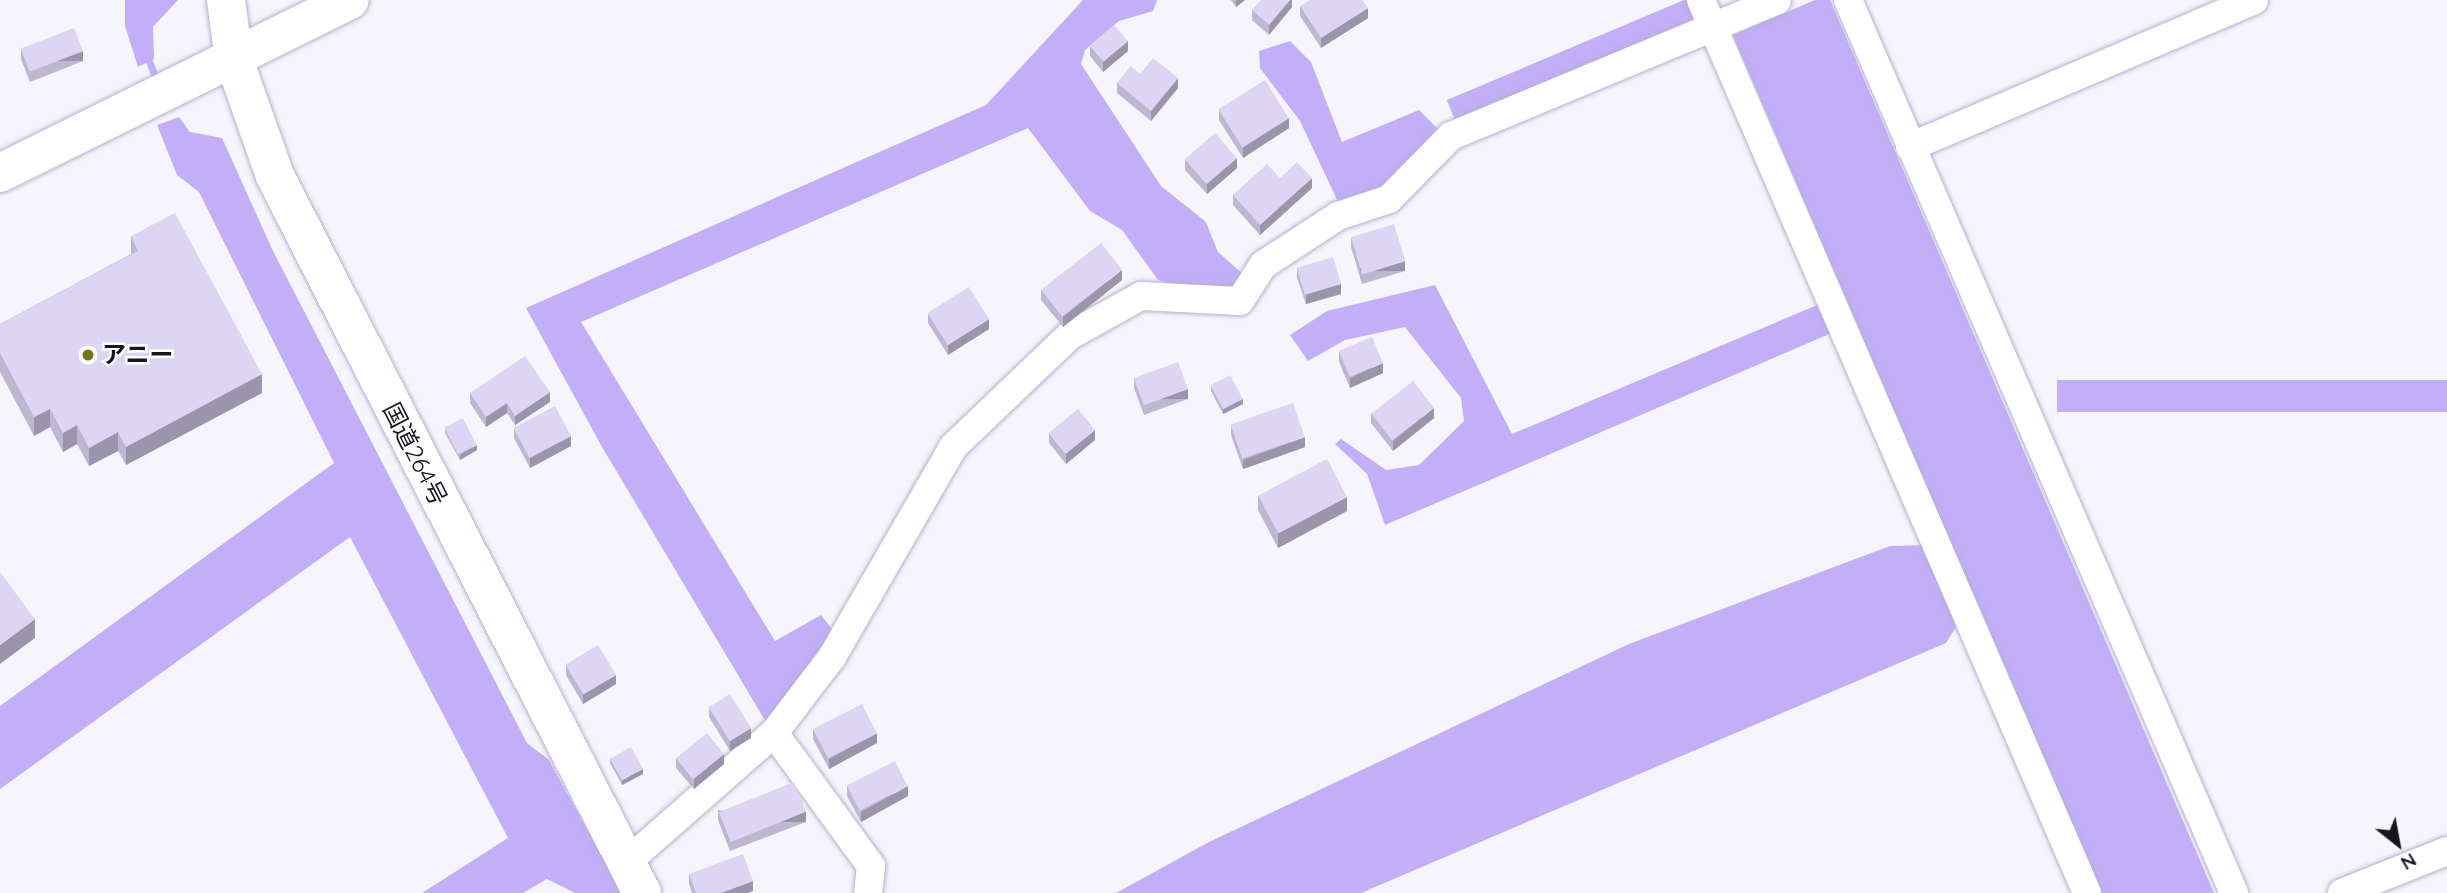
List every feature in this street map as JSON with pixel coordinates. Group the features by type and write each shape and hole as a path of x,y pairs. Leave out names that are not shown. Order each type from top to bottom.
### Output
{"main road":[{"name":"国道264号","path":"226,0 234,60 275,176 340,309 635,878"},
{"path":"0,173 234,60 350,0"}],"street":[{"path":"1701,0 2087,893"},
{"path":"635,878 774,733 832,657 953,447 1069,336 1141,296 1240,301 1263,265 1338,216 1389,199 1451,136 1777,0"},
{"path":"1848,0 2234,893"},
{"path":"1910,147 2253,0"},
{"path":"774,733 872,866 868,893"},
{"path":"2342,893 2447,851"}],"shaded area":[{"path":"125,0 178,0 153,27 154,59 138,67 125,26"},
{"path":"1083,0 1157,0 1153,11 1119,21 1085,50 1081,64 1161,186 1206,222 1218,252 1244,275 1230,291 1206,293 1158,280 1122,230 1090,211 1028,128 581,322 775,641 821,615 835,633 766,722 602,447 526,308 986,105"},
{"path":"1689,0 1697,20 1455,121 1447,100"},
{"path":"1815,0 1830,0 2214,893 2102,893 1972,591 1949,602 1958,624 1946,643 1361,893 1116,893 1209,842 1629,644 1890,546 1924,545 1934,568 1957,558 1733,35"},
{"path":"1290,41 1311,62 1342,142 1419,110 1439,130 1385,189 1339,204 1300,121 1260,68 1259,51"},
{"path":"179,117 190,132 222,138 273,251 527,743 549,760 622,893 575,893 547,879 523,893 422,893 508,838 350,537 0,789 0,706 334,463 199,192 177,175 157,125"},
{"path":"1435,285 1512,434 1822,303 1834,332 1385,525 1367,474 1335,444 1341,439 1386,470 1419,465 1464,421 1461,398 1405,327 1345,340 1308,361 1290,335 1327,311"},
{"path":"2057,380 2447,380 2447,412 2057,412"}],"building":[{"path":"1261,0 1290,0 1269,25 1252,10"},
{"path":"1310,0 1362,0 1368,8 1321,38 1300,6"},
{"path":"1114,25 1128,41 1104,62 1090,46"},
{"path":"74,28 83,51 30,72 21,48"},
{"path":"1153,58 1178,78 1151,111 1117,83 1131,66 1140,74"},
{"path":"1265,80 1289,118 1242,147 1218,109"},
{"path":"1215,133 1237,158 1206,184 1185,159"},
{"path":"1297,162 1312,178 1260,225 1233,195 1267,164 1280,178"},
{"path":"175,213 262,374 126,447 118,432 89,448 77,425 63,433 50,409 34,417 0,353 0,324 138,251 131,236"},
{"path":"1394,224 1405,261 1362,274 1351,237"},
{"path":"1101,243 1122,270 1062,317 1041,290"},
{"path":"1333,257 1341,284 1305,295 1297,268"},
{"path":"969,287 989,319 948,345 927,313"},
{"path":"1372,337 1383,363 1350,377 1339,351"},
{"path":"525,356 550,392 515,416 507,403 486,417 470,393"},
{"path":"1178,362 1188,389 1144,405 1134,378"},
{"path":"1230,375 1243,399 1223,409 1211,385"},
{"path":"1413,381 1434,408 1392,440 1371,414"},
{"path":"1293,403 1305,437 1242,459 1231,424"},
{"path":"555,406 571,436 529,458 514,428"},
{"path":"1078,409 1095,430 1065,454 1048,433"},
{"path":"463,418 477,445 458,454 444,428"},
{"path":"1327,459 1347,497 1278,534 1258,496"},
{"path":"0,572 35,619 0,645"},
{"path":"598,645 616,675 583,695 565,665"},
{"path":"730,694 751,728 730,741 709,707"},
{"path":"862,704 877,733 828,758 813,729"},
{"path":"707,733 724,754 693,779 676,758"},
{"path":"631,747 643,769 622,781 610,759"},
{"path":"895,761 908,786 860,810 847,786"},
{"path":"794,782 806,812 731,842 719,812"},
{"path":"743,854 753,881 721,893 696,893 689,874"}],"waterway":[{"path":"146,53 158,84"}],"place":[{"name":"アニー","path":"88,355"}]}
